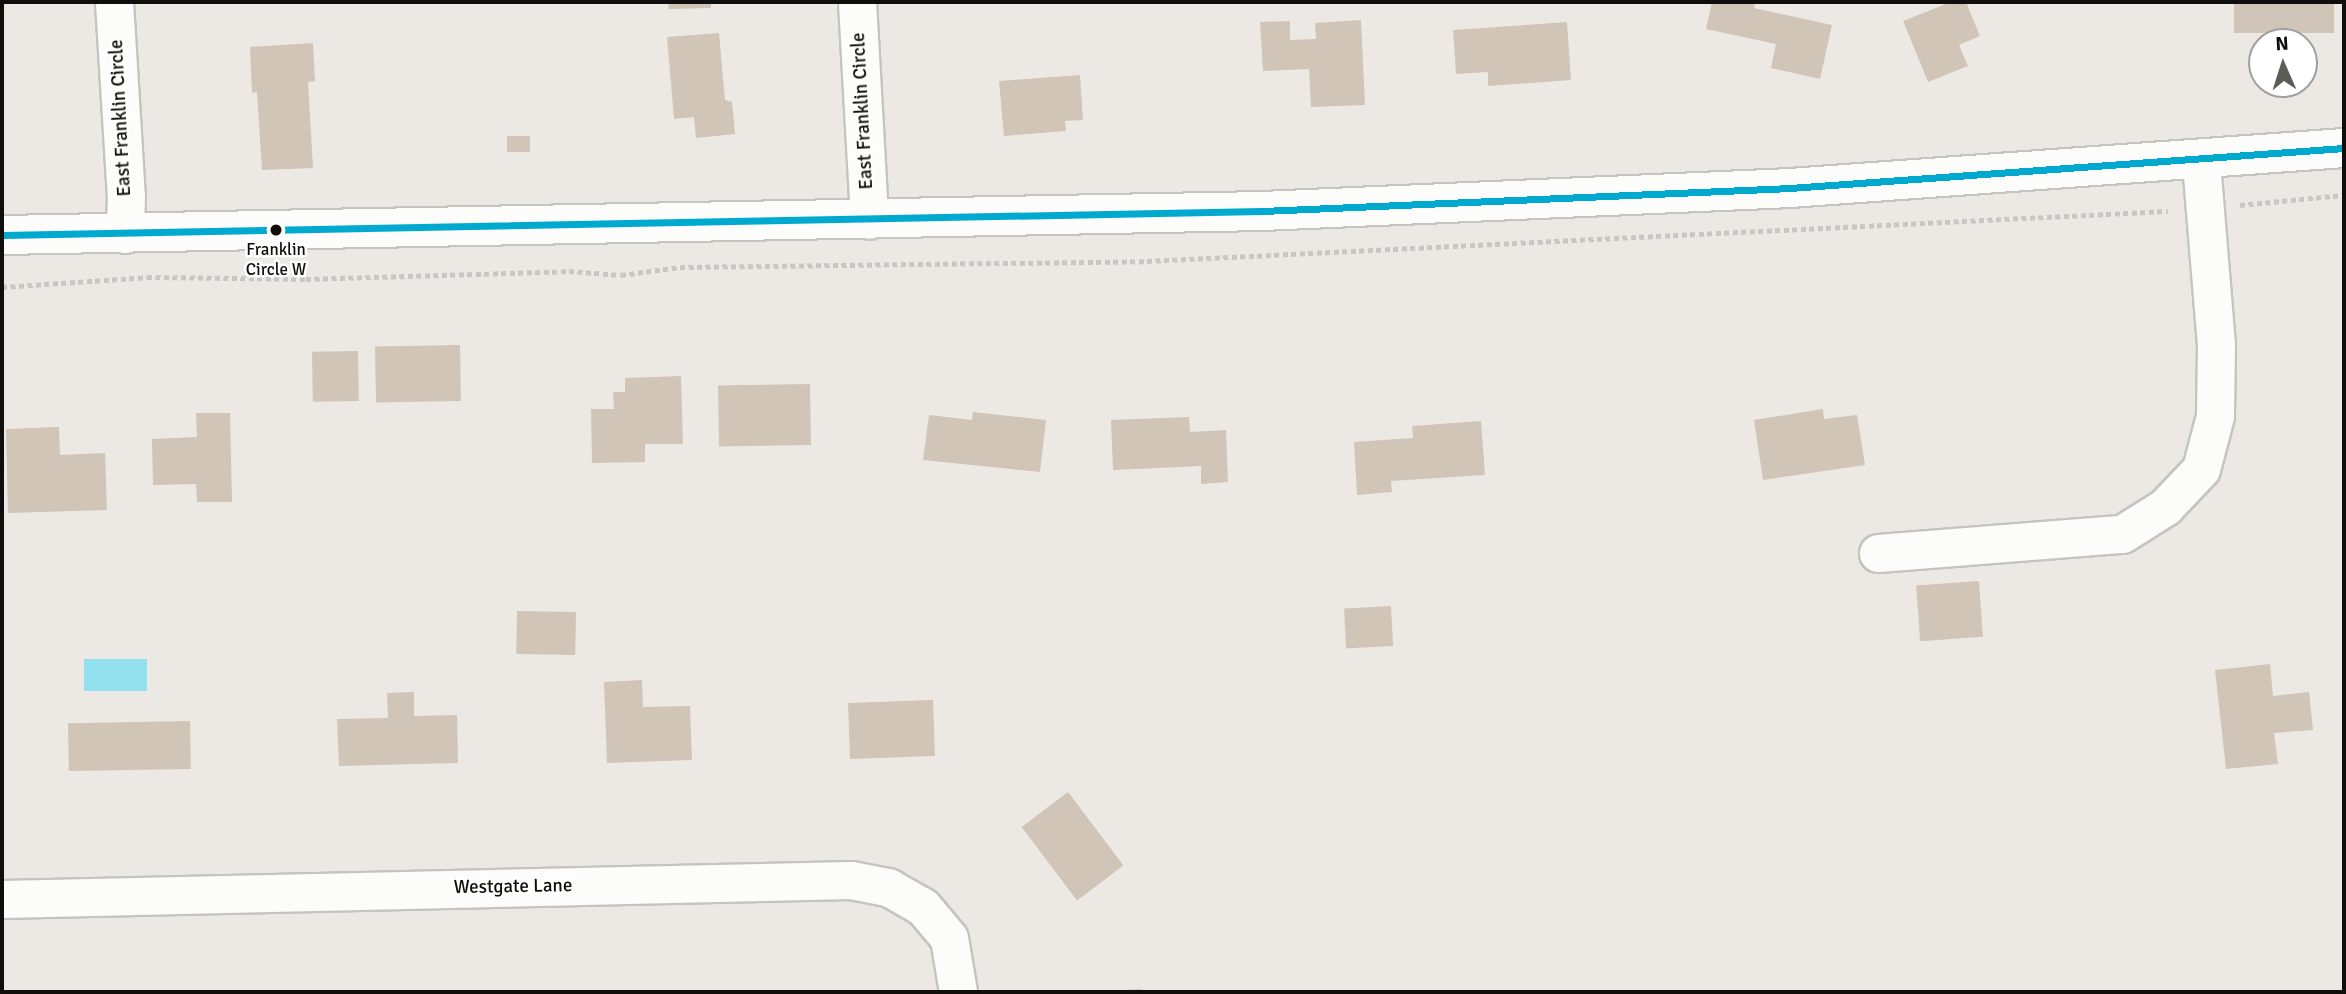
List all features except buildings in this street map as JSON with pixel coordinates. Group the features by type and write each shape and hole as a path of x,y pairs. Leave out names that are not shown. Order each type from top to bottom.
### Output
{"main road":[{"path":"2,235 1262,211 1763,189 2201,161 2344,148"},
{"path":"2,251 125,234"}],"street":[{"name":"East Franklin Circle","path":"114,2 127,196 125,234"},
{"name":"East Franklin Circle","path":"857,2 869,220"},
{"path":"1878,553 2122,534 2165,507 2201,469 2215,416 2216,345 2201,161"},
{"name":"Westgate Lane","path":"2,899 851,880 888,887 923,907 948,939 958,992"}],"water":[{"path":"84,659 147,659 147,691 84,691"}],"transit line":[{"path":"2,235 1262,211 1790,188 2344,148"}],"place":[{"name":"Franklin Circle W","path":"276,230"}]}
